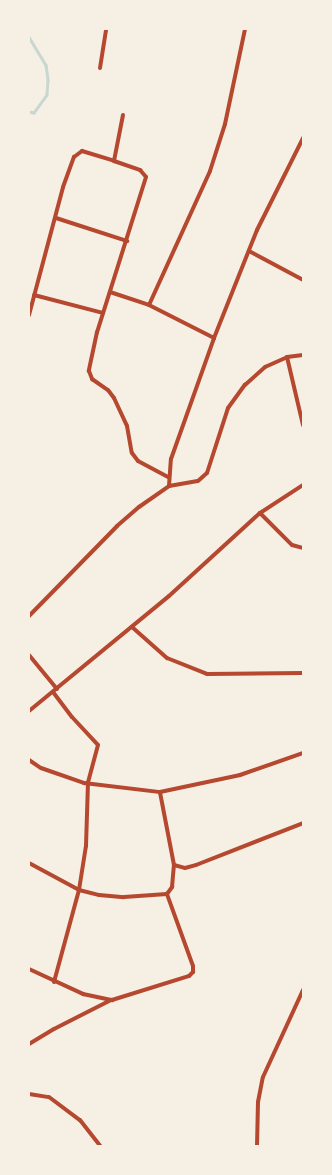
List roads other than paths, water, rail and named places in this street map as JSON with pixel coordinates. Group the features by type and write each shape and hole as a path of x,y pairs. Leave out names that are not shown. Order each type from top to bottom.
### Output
{"street":[{"path":"100,68 106,29"},
{"path":"149,305 210,170 225,124 245,29"},
{"path":"114,161 123,115"},
{"path":"169,486 168,477 188,406 214,338 249,251 303,138"},
{"path":"29,314 56,218 63,187 76,154 82,151 140,170 146,177 127,242 103,313 89,362 89,376 114,398 127,426 132,454 138,461 168,477"},
{"path":"56,218 127,242"},
{"path":"249,251 303,280"},
{"path":"110,292 149,305 214,338"},
{"path":"34,295 103,313"},
{"path":"29,616 117,526 169,486 198,481 207,473 228,408 245,385 264,367 287,357 303,355"},
{"path":"287,357 303,425"},
{"path":"29,711 132,626 260,513 303,485"},
{"path":"260,513 292,545 303,548"},
{"path":"132,626 167,658 207,674 303,673"},
{"path":"29,655 55,690 72,717 98,745 88,783 86,846 80,890 54,982"},
{"path":"29,760 41,768 67,778 88,783 160,792 240,775 303,753"},
{"path":"160,792 174,865 172,887 167,894"},
{"path":"174,865 185,868 196,865 303,823"},
{"path":"29,862 80,890 124,897 167,894"},
{"path":"29,1044 54,1029 112,1000 185,978 193,972 193,966 167,894"},
{"path":"29,969 54,982 83,994 112,1000"},
{"path":"257,1146 258,1102 263,1077 303,990"},
{"path":"29,1094 49,1097 80,1120 100,1146"}],"waterway":[{"path":"29,37 46,65 48,80 47,95 34,113 29,112"}]}
